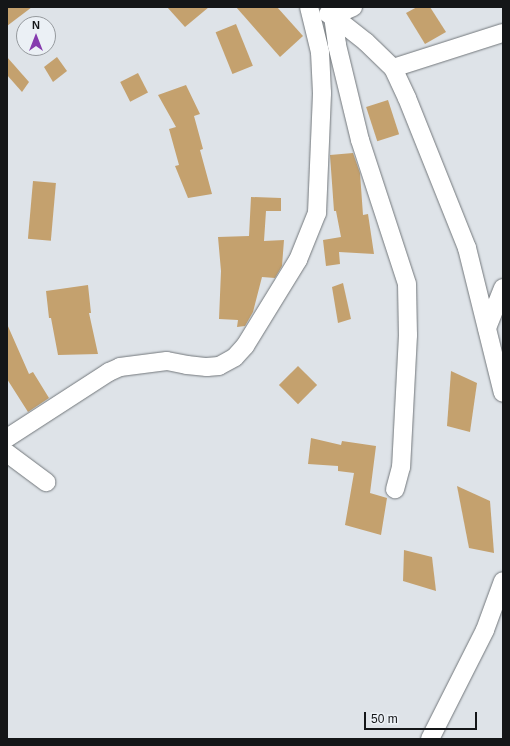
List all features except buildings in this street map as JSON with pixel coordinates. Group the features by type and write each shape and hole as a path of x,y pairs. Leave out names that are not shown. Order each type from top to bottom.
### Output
{"street":[{"path":"310,7 334,16 366,42 393,68 407,98 467,248 503,393"},
{"path":"7,438 96,380 120,367 167,361 200,367 219,366 235,357 245,346 298,260 317,213 322,93 320,52 310,7"},
{"path":"334,16 353,7"},
{"path":"334,16 337,45 360,140 407,284 408,335 401,467 395,489"},
{"path":"393,68 503,33"},
{"path":"487,328 503,288"},
{"path":"7,453 46,482"},
{"path":"430,739 485,630 503,582"}]}
